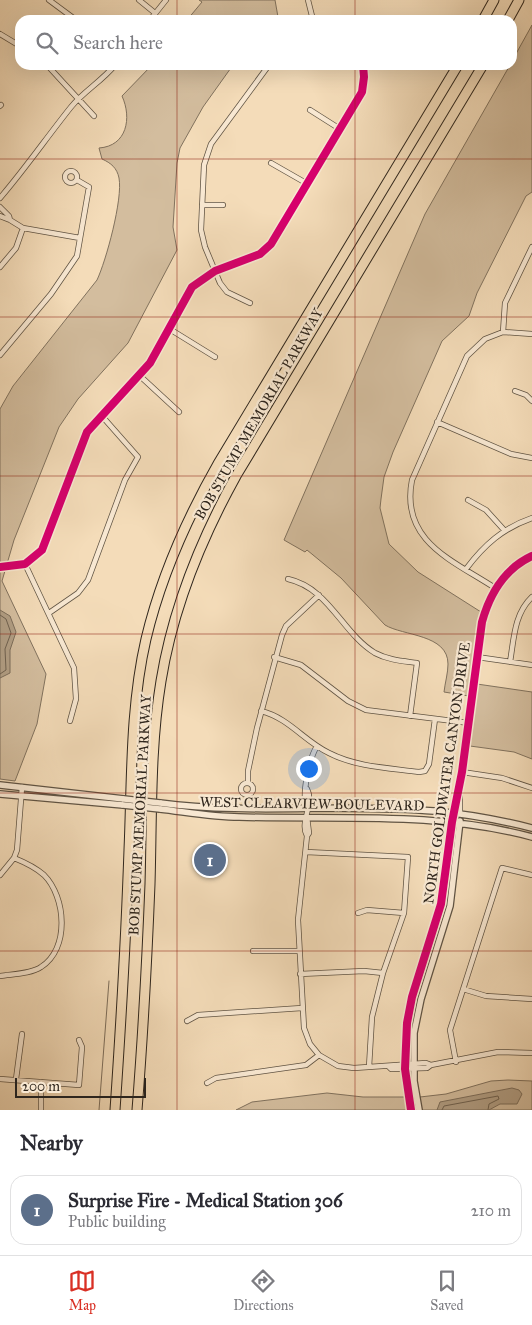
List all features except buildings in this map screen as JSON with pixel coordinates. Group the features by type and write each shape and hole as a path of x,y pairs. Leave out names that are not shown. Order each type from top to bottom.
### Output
{"highway":[{"path":"486,15 494,0"},
{"path":"511,15 519,0"},
{"name":"BOB STUMP MEMORIAL PARKWAY","path":"115,1110 124,976 135,712 146,640 161,588 183,530 209,479 455,70"},
{"name":"BOB STUMP MEMORIAL PARKWAY","path":"137,1110 147,961 155,727 164,660 182,592 204,538 231,485 481,70"}],"street":[{"path":"49,0 69,15"},
{"path":"139,0 155,13 166,0"},
{"path":"308,0 312,15"},
{"path":"0,34 15,43"},
{"path":"52,70 94,116"},
{"path":"0,198 28,166 72,106 110,70"},
{"path":"250,302 227,292 215,271 201,230 204,165 211,144 265,70"},
{"path":"0,567 25,564 42,550 87,432 140,376 150,362 192,287 215,271 260,254 271,244 362,92 363,70"},
{"path":"310,110 340,129"},
{"path":"271,163 306,183"},
{"path":"0,355 70,270 77,256 89,186 77,180"},
{"path":"202,205 224,205"},
{"path":"0,207 9,216 10,220"},
{"path":"0,216 22,228 80,238"},
{"path":"0,267 16,248 22,228"},
{"path":"503,332 505,303 532,247"},
{"path":"168,328 215,357"},
{"path":"495,588 425,540 416,527 411,512 410,492 412,480 467,356 485,339 503,332 532,334"},
{"path":"140,376 179,412"},
{"path":"516,391 526,395 532,401"},
{"path":"49,612 78,593 88,580 125,480 138,457 102,415"},
{"path":"437,422 511,454 532,458"},
{"path":"468,500 486,510 505,531"},
{"path":"466,569 487,544 505,531 532,518"},
{"name":"NORTH GOLDWATER CANYON DRIVE","path":"410,1110 409,1012 441,904 452,822 457,814 482,622 487,603 495,588 509,571 532,556"},
{"path":"25,564 74,668 77,683 76,699 70,721"},
{"path":"288,579 307,586 319,595 373,652 397,660 416,663 410,716"},
{"path":"248,783 250,760 274,657 286,626 319,595"},
{"path":"510,662 516,625 520,613 532,597"},
{"path":"274,657 290,661 310,670 356,706 378,712 469,724"},
{"path":"477,658 532,665"},
{"path":"261,711 282,718 316,746 351,762 425,771 429,764 435,719"},
{"path":"316,746 309,763 305,804 308,809 307,817 310,824 298,920 302,1008 304,1028 310,1044 319,1055 338,1066 354,1068 388,1066 391,1069 409,1066 427,1068 431,1065 456,1062 498,1052 532,1053"},
{"path":"462,772 502,778 532,788"},
{"name":"WEST CLEARVIEW BOULEVARD","path":"0,786 22,787 160,806 224,817 392,818 460,822 532,837"},
{"path":"0,874 14,858 18,844 22,787"},
{"name":"WEST CLEARVIEW BOULEVARD","path":"0,794 124,802"},
{"name":"WEST CLEARVIEW BOULEVARD","path":"160,806 233,809 392,809 457,814 532,828"},
{"name":"NORTH GOLDWATER CANYON DRIVE","path":"420,1110 409,1066 419,1006 450,906 460,822 457,814"},
{"path":"306,852 408,857 404,912 383,973 372,1017 368,1067"},
{"path":"0,976 40,968 55,953 61,941 60,905 54,889 44,875 29,864 14,858"},
{"path":"456,1062 450,1030 502,868 532,875"},
{"path":"358,913 367,910 404,912"},
{"path":"253,951 298,951"},
{"path":"300,974 364,971 383,973"},
{"path":"463,989 486,996 532,999"},
{"path":"187,1021 198,1015 302,1008"},
{"path":"16,1079 22,1034"},
{"path":"0,1078 79,1085 82,1048 80,1040"},
{"path":"207,1084 216,1078 306,1065 319,1055"},
{"path":"41,1082 41,1110"}],"shaded area":[{"path":"199,0 275,0 278,15 191,15 202,2"},
{"path":"532,25 532,192 526,196 477,293 469,316 442,341 393,452 384,477 380,508 389,544 418,572 481,612 470,683 532,692 532,759 514,752 470,746 475,697 444,692 448,664 446,654 441,647 423,637 385,625 341,578 307,550 305,552 284,540 425,214 507,70 517,70 517,52"},
{"path":"147,70 229,70 203,107 180,148 177,163 173,227 177,250 128,343 78,399 59,427 14,540 2,581 46,674 37,724 15,781 0,779 0,409 13,386 97,280 113,230 120,188 117,171 111,164 102,159 99,148 116,142 125,130 127,113 122,96"},
{"path":"491,1081 532,1081 532,1110 236,1110 252,1102 327,1093 363,1097 420,1097 446,1094"}],"water":[{"path":"0,610 10,616 16,632 10,650 10,673 0,678"},
{"path":"512,1088 519,1090 522,1094 517,1104 500,1104 489,1110 437,1110 440,1102"}],"waterway":[{"path":"99,1110 109,981"}],"cycle path":[{"path":"0,567 25,564 42,550 87,432 150,363 192,287 215,271 260,254 271,244 362,92 363,70"},
{"path":"411,1110 405,1069 407,1023 412,997 441,904 452,822 462,772 482,622 489,601 499,583 522,561 532,556"}],"place":[{"name":"Surprise Fire - Medical Station 306","path":"210,860"}]}
